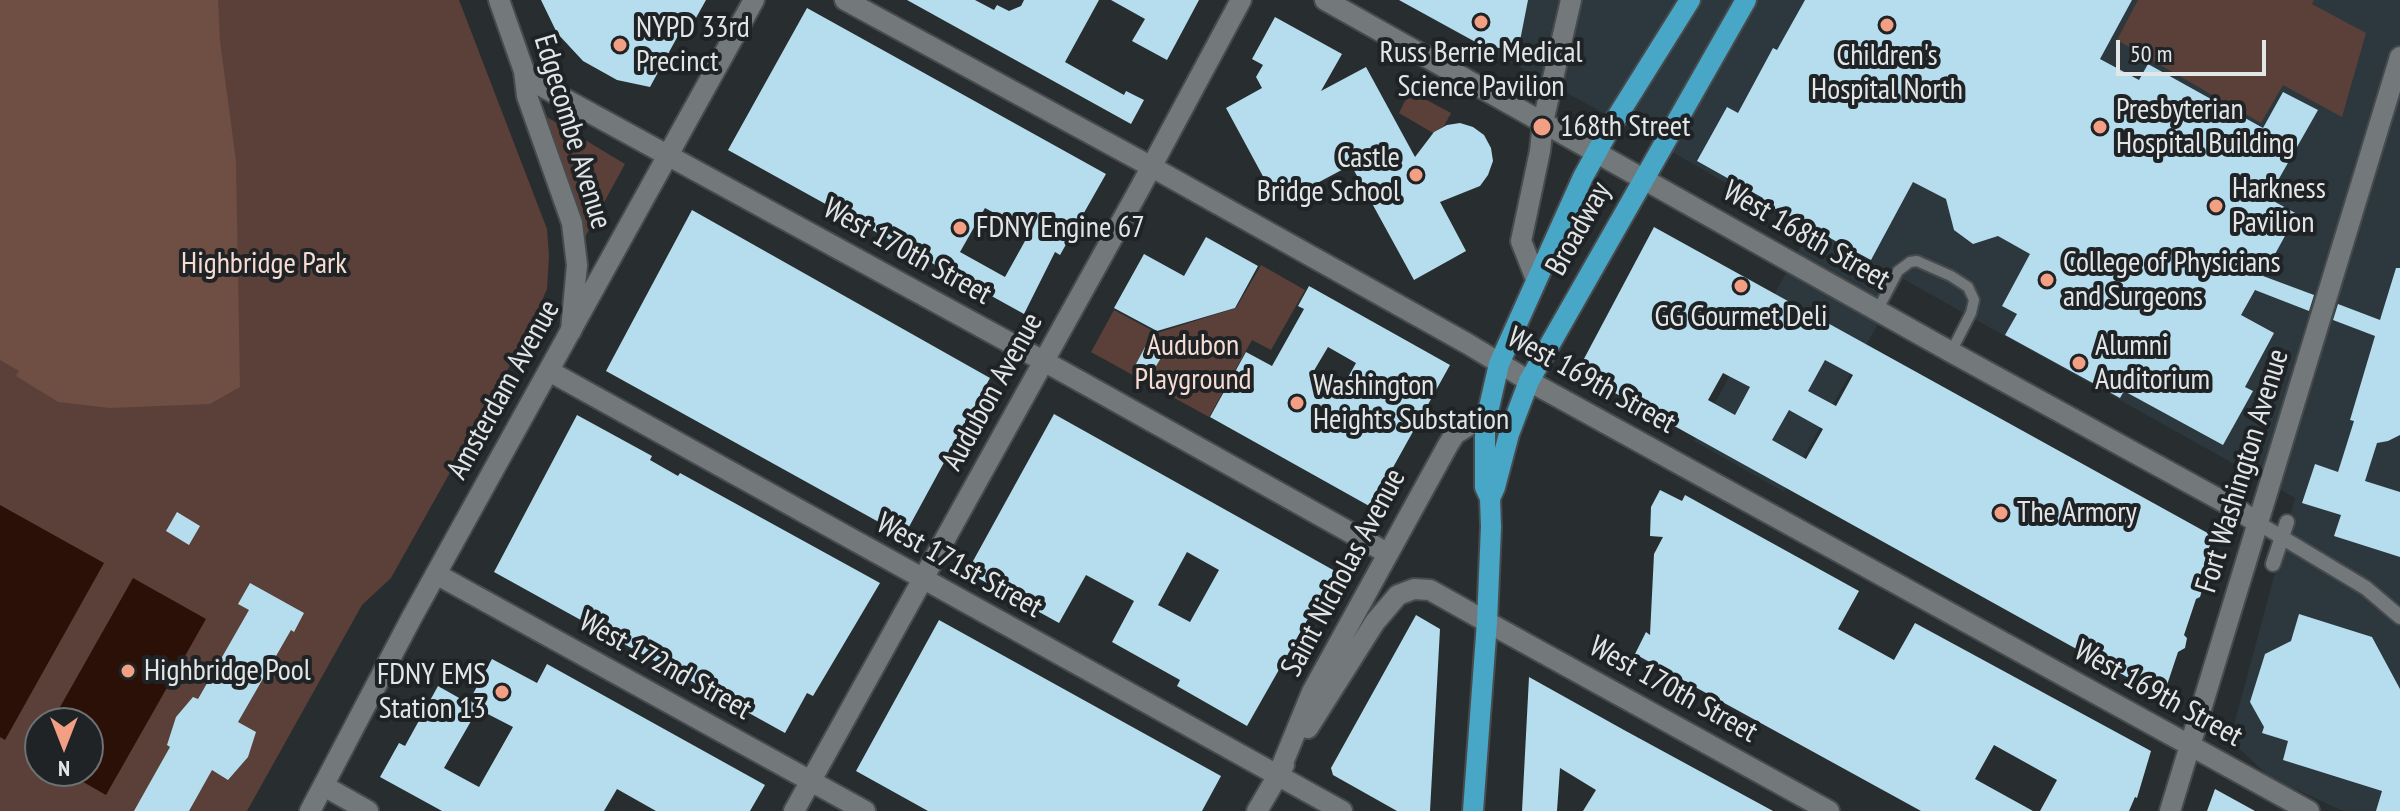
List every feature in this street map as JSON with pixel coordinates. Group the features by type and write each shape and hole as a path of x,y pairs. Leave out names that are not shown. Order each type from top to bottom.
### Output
{"main road":[{"name":"Broadway","path":"1490,498 1485,487 1485,415 1499,364 1597,152 1690,0"},
{"name":"Broadway","path":"1473,811 1487,622 1490,498 1529,381 1746,0"}],"street":[{"name":"Edgecombe Avenue","path":"499,0 524,71 527,96 569,211 576,242 571,332"},
{"name":"Amsterdam Avenue","path":"310,811 436,574 754,0"},
{"name":"West 169th Street","path":"845,0 1150,166 1529,381 2309,811"},
{"name":"Audubon Avenue","path":"794,811 1241,0"},
{"name":"West 168th Street","path":"1325,0 2258,523"},
{"path":"1536,279 1521,241 1543,122 1571,0"},
{"name":"Fort Washington Avenue","path":"2170,811 2400,57"},
{"name":"West 170th Street","path":"524,71 543,87 1387,553"},
{"name":"West 171st Street","path":"549,371 1342,811"},
{"name":"Saint Nicholas Avenue","path":"1278,775 1312,692 1455,434 1485,415"},
{"path":"2273,564 2287,522"},
{"path":"2258,523 2366,588 2400,617"},
{"name":"West 172nd Street","path":"436,574 865,811"},
{"name":"Saint Nicholas Avenue","path":"1257,811 1375,622 1398,595 1414,589 1438,593 1487,622"},
{"name":"West 170th Street","path":"1487,622 1829,811"},
{"path":"324,786 368,811"}],"lane":[{"path":"1877,311 1898,271 1910,262 1917,261 1951,276 1968,287 1974,300 1971,313 1951,352"}],"shaded area":[{"path":"0,0 218,0 220,41 236,161 240,387 210,404 110,408 58,402 16,376 19,371 0,360"},
{"path":"1398,0 2400,0 2400,811 2343,811 2269,777 2230,740 2295,498 1903,279 1784,492 1694,441 1809,231"},
{"path":"0,505 104,563 5,740 0,737"},
{"name":"Highbridge Pool","path":"133,578 206,619 106,795 92,787 104,787 104,707 60,707"}],"green space":[{"name":"Highbridge Park","path":"0,0 459,0 547,229 547,289 528,333 391,578 362,605 247,811 0,811"},
{"path":"2138,0 2314,0 2312,4 2366,33 2342,117 2283,85 2261,123 2117,40"},
{"path":"1410,91 1451,113 1444,126 1433,133 1399,113"},
{"path":"547,117 625,164 585,237"},
{"name":"Audubon Playground","path":"1261,265 1305,290 1271,350 1252,340 1209,417 1091,352 1114,310 1157,333 1236,308"}],"building":[{"name":"NYPD 33rd Precinct","path":"541,0 706,0 692,25 686,21 650,87 617,80 583,61 557,33"},
{"path":"907,0 975,0 994,10 997,5 1009,11 1021,6 1024,0 1099,0 1065,62 1124,95 1126,91 1144,100 1131,124"},
{"path":"1111,0 1199,0 1167,60 1132,41 1145,19"},
{"name":"Russ Berrie Medical Science Pavilion","path":"1399,0 1528,0 1518,51 1481,45"},
{"path":"1805,0 2132,0 2100,59 2139,80 2148,64 2263,128 2283,92 2318,110 2268,198 2297,214 2263,276 2314,295 2309,311 2255,290 2241,315 2274,333 2245,387 2253,391 2223,445 2124,391 2120,398 2005,335 2017,314 2002,306 2030,254 1998,236 1973,244 1954,230 1946,199 1913,182 1871,260 1761,201 1763,198 1697,161 1727,107 1738,113 1773,48 1777,50"},
{"path":"807,8 1106,174 1060,255 1055,252 1024,314 728,150","holes":["985,208 1030,232 1005,277 960,252"]},
{"path":"1275,17 1342,54 1321,91 1366,67 1415,157 1434,132 1447,125 1460,123 1484,135 1493,161 1488,175 1480,186 1440,202 1466,251 1414,280 1351,165 1278,204 1226,108 1262,88 1256,77 1263,65 1252,59"},
{"path":"692,210 990,378 904,536 606,371"},
{"name":"The Armory","path":"1654,227 2213,536 2199,583 2203,587 2184,635 2187,638 2185,648 2178,652 2163,697 1577,372","holes":["1825,360 1853,375 1836,406 1808,391","1723,373 1750,387 1735,415 1708,400","1789,410 1823,429 1806,459 1772,440"]},
{"path":"1206,237 1258,266 1235,308 1157,331 1114,308 1144,254 1184,276"},
{"path":"2396,268 2400,268 2400,435 2377,443 2365,481 2400,492 2400,557 2334,536 2341,515 2302,503 2315,464 2338,472 2375,336 2333,320 2338,304 2380,320"},
{"path":"1309,286 1450,365 1371,507 1210,417 1246,352 1272,366 1304,309 1298,306","holes":["1328,347 1356,363 1341,390 1312,374"]},
{"path":"1145,347 1162,356 1152,373 1136,364"},
{"path":"1054,414 1335,571 1247,726 1177,686 1180,680 1112,642 1134,601 1086,575 1059,623 967,572","holes":["1187,552 1219,570 1190,622 1158,605"]},
{"path":"577,415 652,456 650,460 678,476 680,473 880,583 813,696 807,693 785,733 494,572"},
{"path":"1660,490 1682,501 1685,495 1859,591 1838,629 1894,660 1915,623 2151,751 2137,798 2129,811 2040,811 2057,780 1994,745 1975,779 2033,811 1921,811 1635,654 1646,632 1650,635 1654,554 1663,537 1650,536 1651,507"},
{"path":"177,512 200,526 189,545 166,531"},
{"path":"250,583 304,613 238,722 256,732 248,757 228,780 212,770 189,811 134,811 170,747 167,745 176,717 193,697 198,699 249,610 238,604"},
{"path":"2299,614 2372,637 2400,689 2400,811 2376,811 2382,791 2283,760 2288,741 2262,733 2264,727 2250,702 2265,654 2291,641"},
{"path":"1416,615 1440,629 1430,811 1397,811 1333,775 1331,768"},
{"path":"939,620 1221,776 1202,811 928,811 856,771"},
{"path":"492,659 537,683 547,664 765,785 750,811 656,811 617,789 604,811 442,811 380,777 399,743 405,746 438,686 468,703","holes":["478,709 513,727 479,787 444,768"]},
{"path":"1529,677 1773,811 1583,811 1596,790 1560,768 1557,811 1522,811"},
{"path":"2215,789 2255,811 2207,811"}],"place":[{"name":"Russ Berrie Medical Science Pavilion","path":"1481,22"},
{"name":"Children's Hospital North","path":"1887,25"},
{"name":"NYPD 33rd Precinct","path":"620,45"},
{"name":"168th Street","path":"1542,127"},
{"name":"Presbyterian Hospital Building","path":"2100,127"},
{"name":"Castle Bridge School","path":"1416,175"},
{"name":"Harkness Pavilion","path":"2216,206"},
{"name":"FDNY Engine 67","path":"960,228"},
{"name":"College of Physicians and Surgeons","path":"2047,280"},
{"name":"GG Gourmet Deli","path":"1741,286"},
{"name":"Alumni Auditorium","path":"2079,363"},
{"name":"Washington Heights Substation","path":"1297,403"},
{"name":"The Armory","path":"2001,513"},
{"name":"Highbridge Pool","path":"128,671"},
{"name":"FDNY EMS Station 13","path":"502,692"}]}
